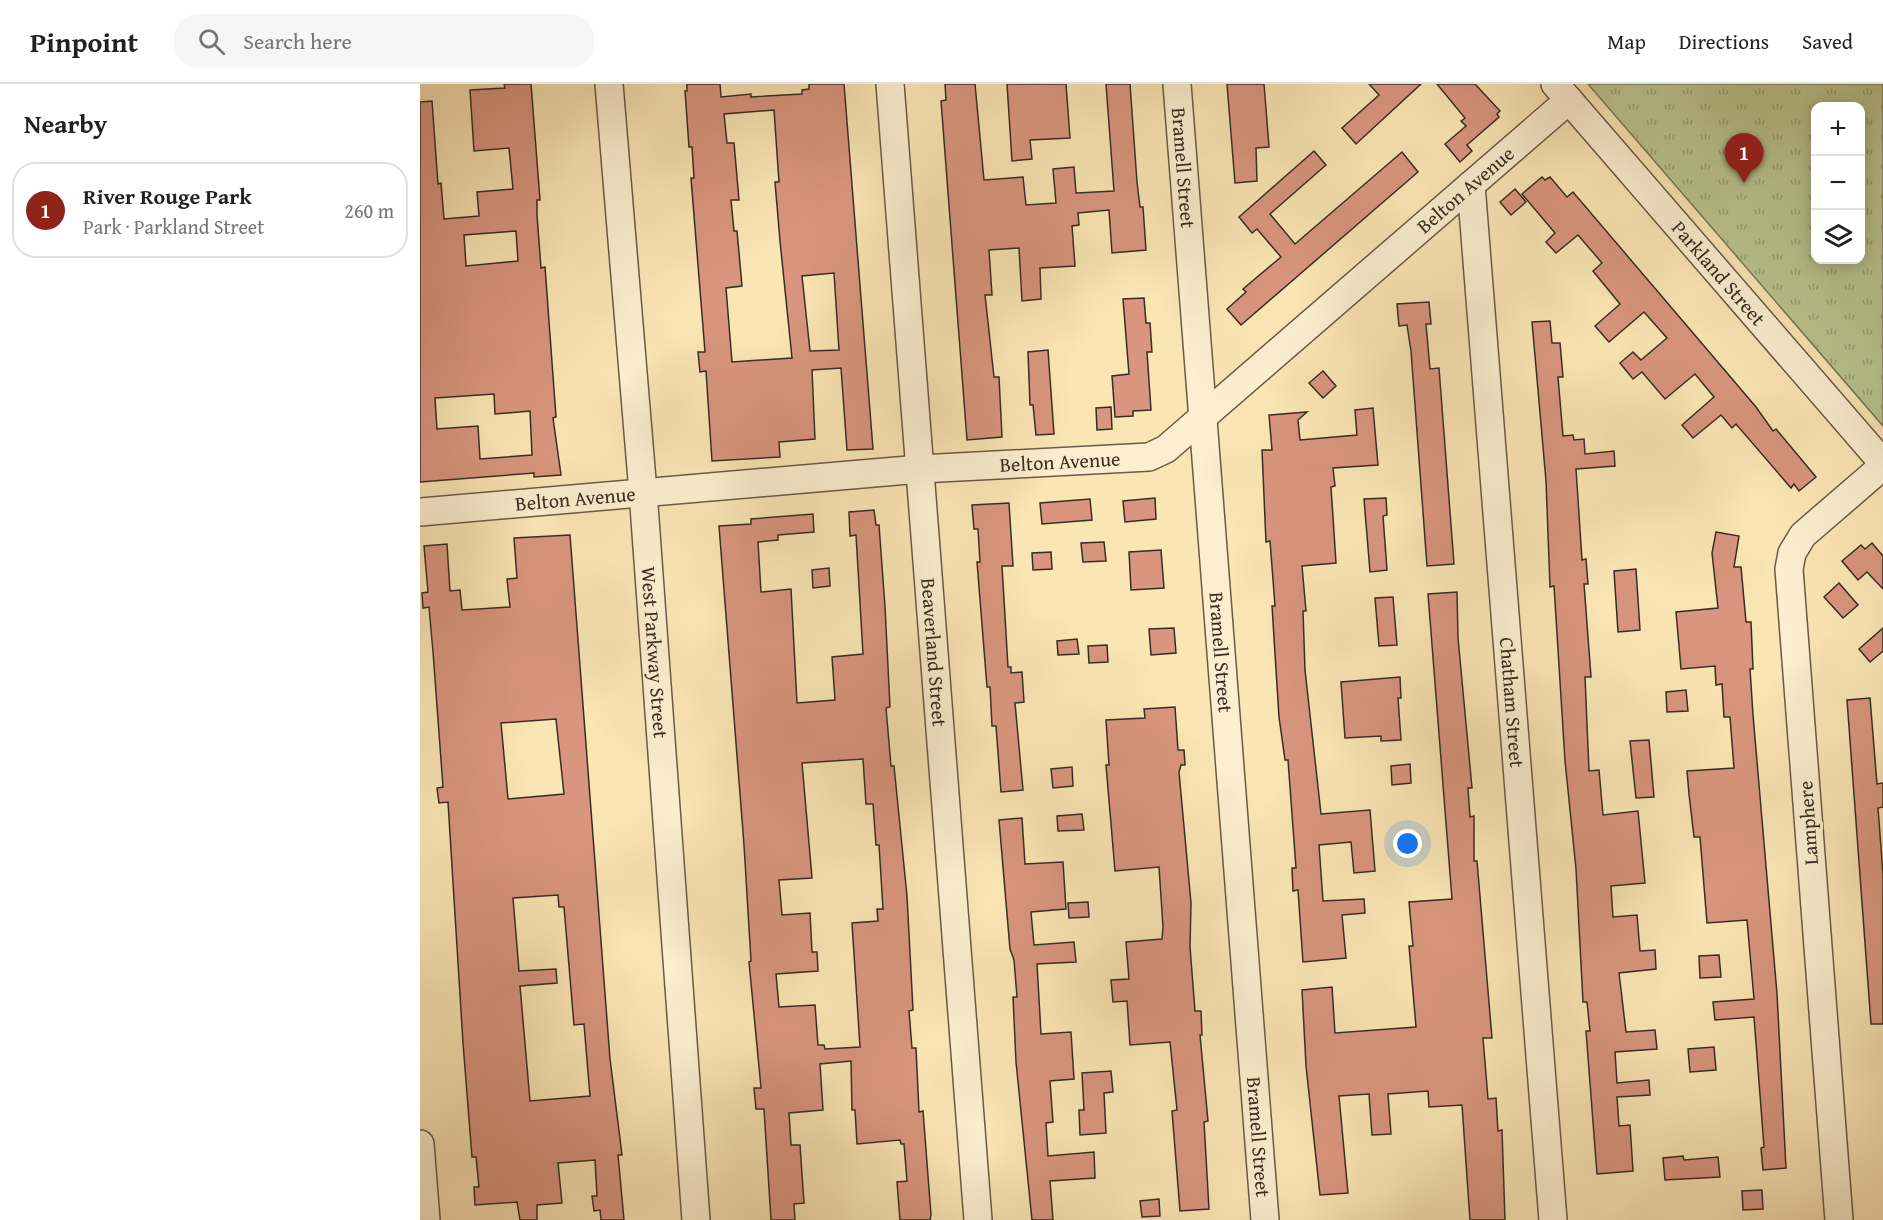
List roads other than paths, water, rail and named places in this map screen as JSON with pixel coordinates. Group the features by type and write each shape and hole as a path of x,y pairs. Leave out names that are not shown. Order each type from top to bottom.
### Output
{"street":[{"name":"West Parkway Street","path":"609,84 643,492 696,1220"},
{"name":"Beaverland Street","path":"890,84 978,1220"},
{"name":"Bramell Street","path":"1177,84 1265,1220"},
{"name":"Belton Avenue","path":"420,512 920,469 1149,457 1166,449 1471,185 1562,92"},
{"name":"Parkland Street","path":"1562,92 1883,464"},
{"name":"Chatham Street","path":"1471,185 1553,1220"},
{"name":"Lamphere","path":"1839,1220 1789,569 1792,553 1803,535 1883,464"},
{"path":"420,1144 426,1220"}],"place":[{"name":"River Rouge Park","path":"1744,183"}]}
